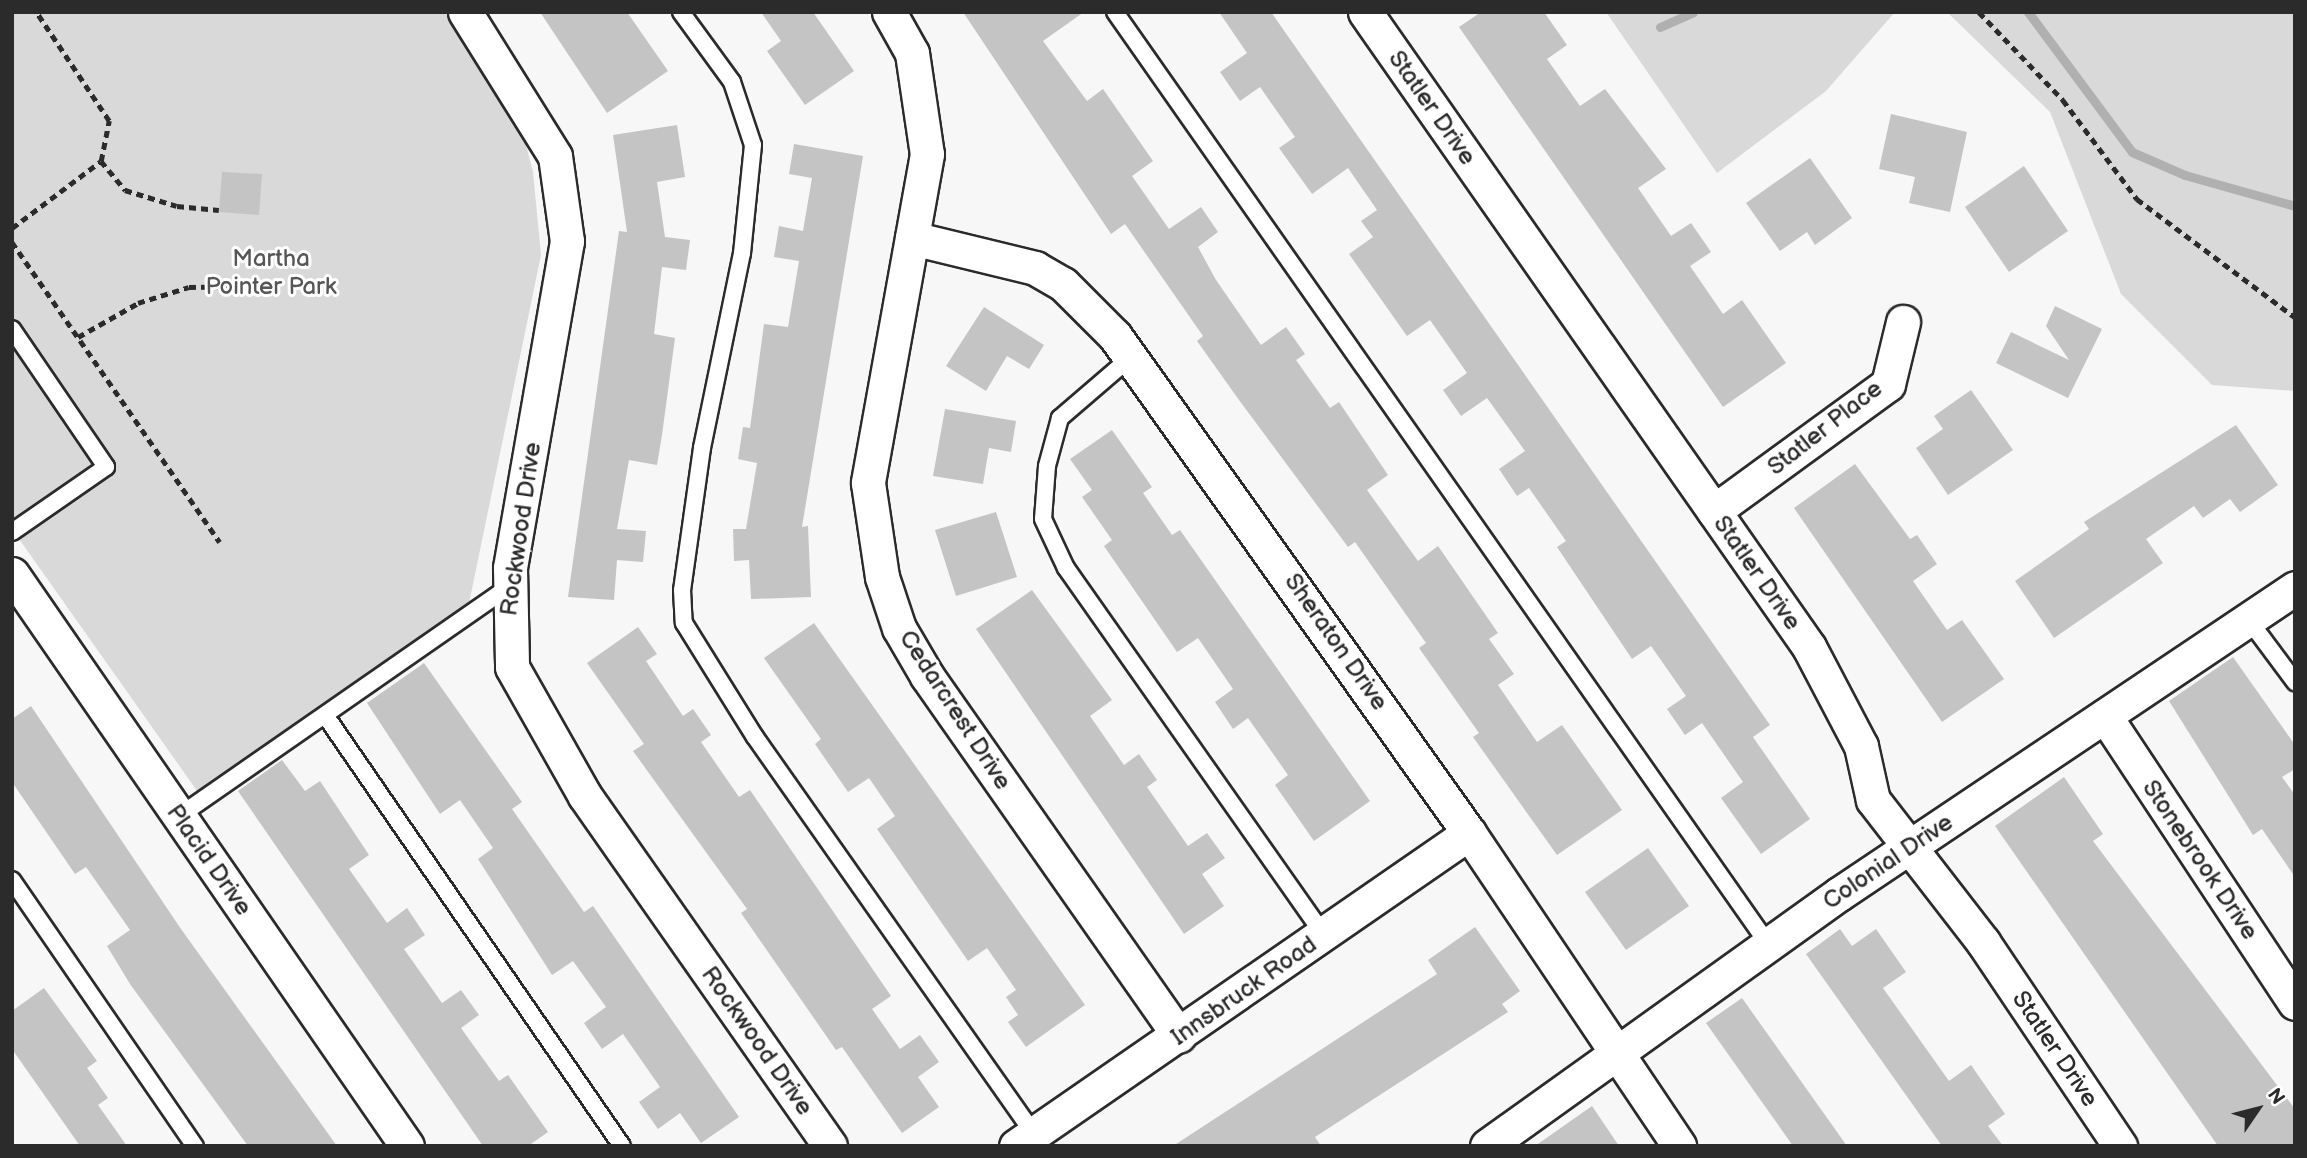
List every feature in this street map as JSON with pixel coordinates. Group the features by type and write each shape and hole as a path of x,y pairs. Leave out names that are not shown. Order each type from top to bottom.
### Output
{"street":[{"name":"Rockwood Drive","path":"465,12 555,156 567,242 509,587 512,667 527,703 830,1146"},
{"name":"Cedarcrest Drive","path":"889,12 912,53 924,100 927,154 868,483 872,534 899,628 1179,1036"},
{"name":"Statler Drive","path":"1365,12 1809,646 1861,746 1872,800 1907,849 1983,942 2120,1146"},
{"name":"Sheraton Drive","path":"912,238 1035,268 1090,308 1131,357 1469,833 1679,1146"},
{"name":"Statler Place","path":"1714,511 1888,384 1903,322"},
{"name":"Placid Drive","path":"12,574 407,1146"},
{"name":"Colonial Drive","path":"1487,1146 1768,944 2295,587"},
{"name":"Stonebrook Drive","path":"2105,716 2295,1003"},
{"name":"Innsbruck Road","path":"1025,1140 1469,833"}],"lane":[{"path":"681,12 732,82 754,145 742,254 702,448 682,590 684,623 755,737 1025,1140"},
{"path":"1115,12 1768,944"},
{"path":"12,329 106,467 12,531"},
{"path":"1131,357 1060,418 1047,466 1043,519 1066,569 1324,934"},
{"path":"178,816 509,587"},
{"path":"2248,619 2295,682"},
{"path":"325,715 622,1146"},
{"path":"12,880 195,1146"}],"path":[{"path":"12,228 101,161 109,121 36,12"},
{"path":"1979,12 2063,100 2110,172 2137,199 2295,317"},
{"path":"101,161 125,190 177,206 219,210"},
{"path":"12,242 220,542"},
{"path":"78,337 138,303 190,287 263,286"}],"green space":[{"name":"Martha Pointer Park","path":"12,12 445,12 525,141 533,172 541,255 467,613 200,795 12,529"},
{"path":"1606,12 1895,12 1826,91 1717,173"},
{"path":"1947,12 2295,12 2295,391 2212,385 2121,294 2050,112"}],"building":[{"path":"540,12 627,12 668,71 607,113"},
{"path":"761,12 813,12 854,71 805,105 767,51 781,41"},
{"path":"963,12 1084,12 1043,41 1087,101 1103,89 1153,161 1132,176 1169,229 1201,207 1218,232 1198,247 1216,280 1261,345 1286,327 1305,354 1296,360 1330,408 1339,402 1388,475 1367,490 1418,561 1438,546 1498,633 1489,639 1514,674 1498,685 1537,742 1562,725 1622,810 1557,855 1473,737 1479,733 1419,648 1426,643 1355,542 1348,547 1239,400 1197,341 1203,336 1125,224 1111,234"},
{"path":"1219,12 1271,12 1770,725 1753,737 1810,819 1761,854 1721,798 1743,782 1702,723 1685,735 1667,709 1686,696 1651,646 1632,659 1557,547 1566,541 1529,488 1517,496 1499,469 1525,451 1487,398 1461,416 1443,390 1467,373 1430,320 1407,336 1349,254 1373,237 1361,221 1377,210 1348,168 1312,194 1279,148 1295,137 1260,87 1240,101 1220,72 1247,53"},
{"path":"1481,12 1544,12 1567,45 1547,59 1580,106 1605,89 1666,169 1638,188 1671,236 1691,223 1711,252 1690,266 1723,314 1742,300 1786,363 1723,407 1459,27"},
{"path":"1891,114 1967,132 1950,212 1909,203 1915,177 1879,169"},
{"path":"677,125 685,177 657,182 665,237 690,240 686,270 662,267 654,334 675,338 662,435 657,465 629,460 617,529 646,531 643,562 617,560 614,600 568,597 619,231 627,232 613,135"},
{"path":"794,144 863,156 802,527 808,526 811,597 751,599 749,560 734,561 733,529 746,529 757,463 738,459 743,427 750,428 764,324 788,327 799,261 774,257 779,226 803,231 812,178 789,174"},
{"path":"1810,158 1852,218 1815,245 1807,232 1780,251 1746,203"},
{"path":"2024,166 2068,231 2009,272 1965,207"},
{"path":"222,172 262,174 259,215 219,212"},
{"path":"2055,306 2102,329 2068,398 1996,363 2011,332 2069,360 2046,326"},
{"path":"984,307 1044,345 1029,369 1007,356 986,391 946,366"},
{"path":"1971,390 2013,450 1948,495 1916,448 1943,429 1934,416"},
{"path":"945,409 1016,421 1011,452 989,448 983,484 933,476"},
{"path":"2236,425 2278,485 2240,512 2230,499 2203,518 2194,506 2146,539 2163,563 2054,638 2015,581 2089,529 2084,522"},
{"path":"1112,430 1152,487 1143,493 1172,535 1180,530 1370,801 1314,841 1275,785 1288,775 1248,718 1233,729 1215,702 1233,689 1198,638 1177,652 1104,546 1112,540 1082,497 1092,490 1070,459"},
{"path":"1855,464 1910,539 1917,535 1937,564 1913,581 1947,630 1962,620 2004,679 1942,722 1794,508"},
{"path":"996,512 1017,577 956,596 935,530"},
{"path":"1032,590 1112,700 1090,716 1124,765 1139,754 1157,780 1147,787 1188,846 1207,833 1225,858 1202,874 1224,906 1184,934 976,629"},
{"path":"814,623 1085,1005 1026,1047 1008,1022 1018,1015 1006,997 1016,990 987,948 968,961 877,829 895,816 869,778 848,792 815,744 821,739 764,658"},
{"path":"638,627 657,654 646,661 683,716 693,709 711,735 701,742 739,797 750,790 891,996 872,1009 900,1049 920,1035 939,1062 918,1077 939,1107 902,1133 842,1047 836,1050 741,913 747,909 633,751 644,744 587,663"},
{"path":"2233,657 2295,745 2295,769 2282,777 2295,795 2295,877 2262,829 2253,835 2169,701"},
{"path":"424,663 522,802 512,809 584,912 593,906 739,1117 701,1143 680,1113 658,1129 639,1102 660,1087 623,1034 602,1049 584,1023 606,1007 573,961 552,975 478,859 493,848 460,800 440,814 367,703"},
{"path":"31,706 181,929 337,1146 248,1146 130,984 107,946 130,930 86,867 75,874 12,782 12,719"},
{"path":"282,760 305,791 320,781 369,855 349,869 387,923 407,908 425,935 404,949 442,1003 461,990 479,1015 461,1028 499,1081 508,1075 548,1132 528,1146 483,1146 238,791"},
{"path":"2064,777 2103,834 2093,841 2295,1109 2295,1146 2218,1146 1995,826"},
{"path":"1648,848 1689,906 1626,950 1585,892"},
{"path":"1475,927 1520,991 1502,1004 1508,1012 1315,1137 1321,1146 1173,1146 1437,974 1428,960"},
{"path":"1840,929 1852,946 1876,929 1906,972 1883,988 1949,1081 1971,1065 2005,1114 1988,1126 2003,1146 1942,1146 1806,954"},
{"path":"44,988 97,1061 87,1068 108,1098 98,1105 127,1146 80,1146 12,1049 12,1011"},
{"path":"1742,998 1847,1146 1793,1146 1706,1023"},
{"path":"1592,1106 1619,1146 1535,1146"}],"waterway":[{"path":"1660,27 1693,12"},
{"path":"2028,12 2132,152 2185,175 2295,206"}]}
